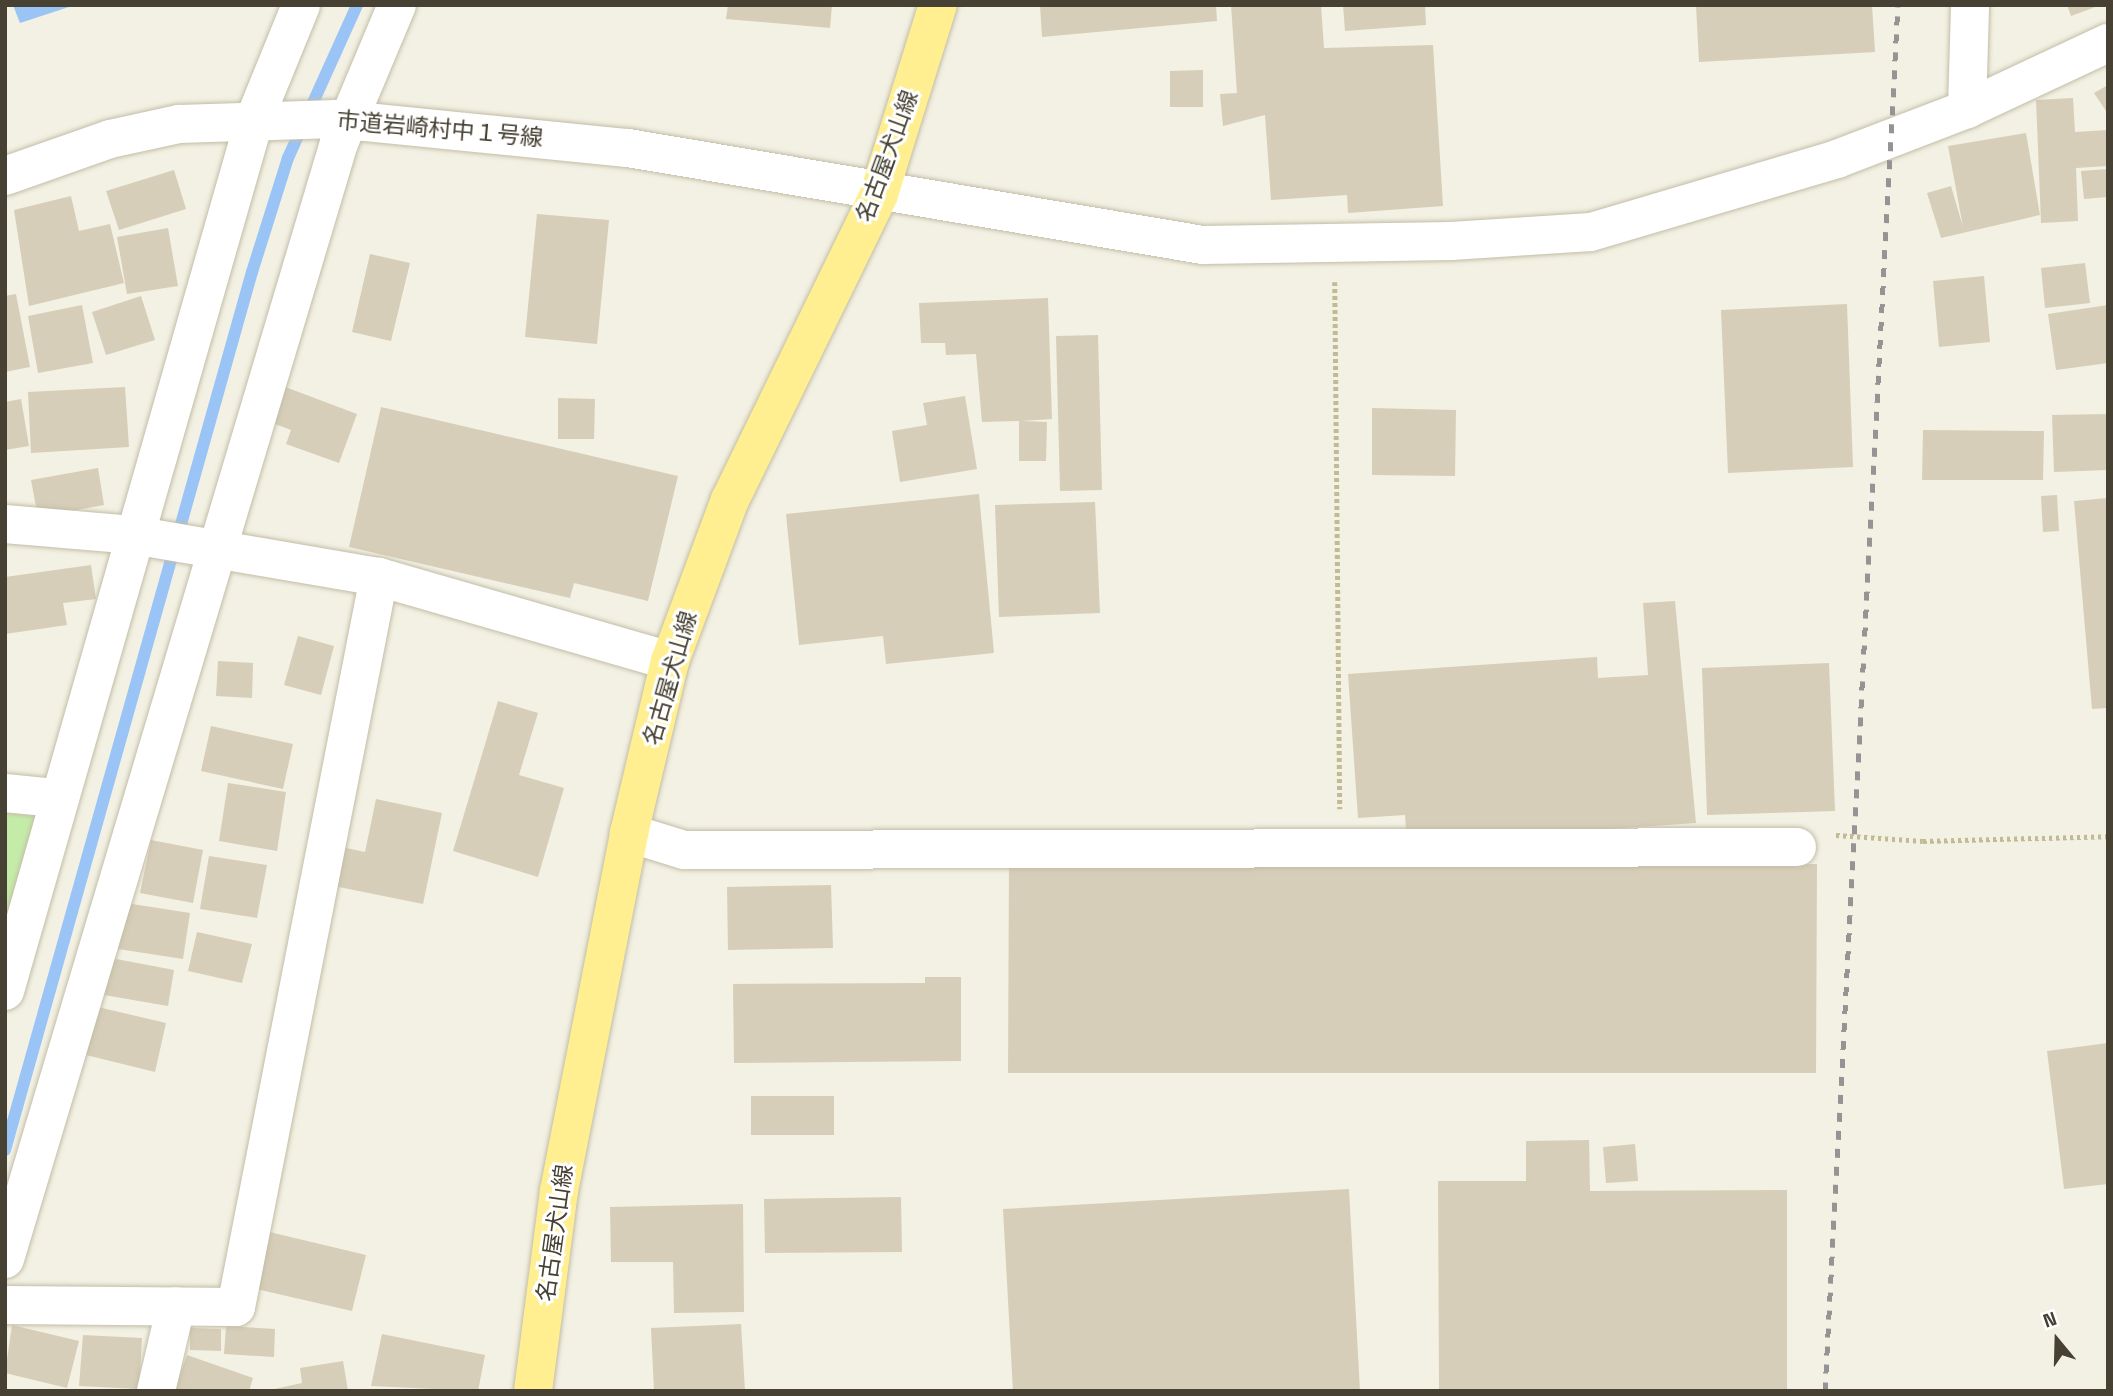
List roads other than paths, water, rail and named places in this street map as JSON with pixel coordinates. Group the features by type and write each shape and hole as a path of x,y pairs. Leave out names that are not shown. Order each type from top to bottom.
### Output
{"main road":[{"name":"名古屋犬山線","path":"533,1391 559,1191 629,833 670,661 730,500 879,194 938,5"}],"street":[{"path":"5,991 55,798 141,536 255,118 301,5"},
{"path":"5,1259 213,550 343,119 397,5"},
{"path":"1967,109 1970,5"},
{"name":"市道岩崎村中１号線","path":"5,176 110,139 255,118 343,119 628,148 879,194 1203,245 1335,243 1591,232 1837,159 1967,109 2108,43"},
{"path":"5,524 141,536 379,577 670,661"},
{"path":"5,1305 236,1307 379,577"},
{"path":"5,793 55,798"},
{"path":"629,833 684,850 1797,847"},
{"path":"156,1391 176,1306"}],"water":[{"path":"13,5 75,5 20,23"}],"waterway":[{"path":"5,1150 252,272 288,158 357,5"}],"railway":[{"path":"1825,1391 1898,5"}]}
